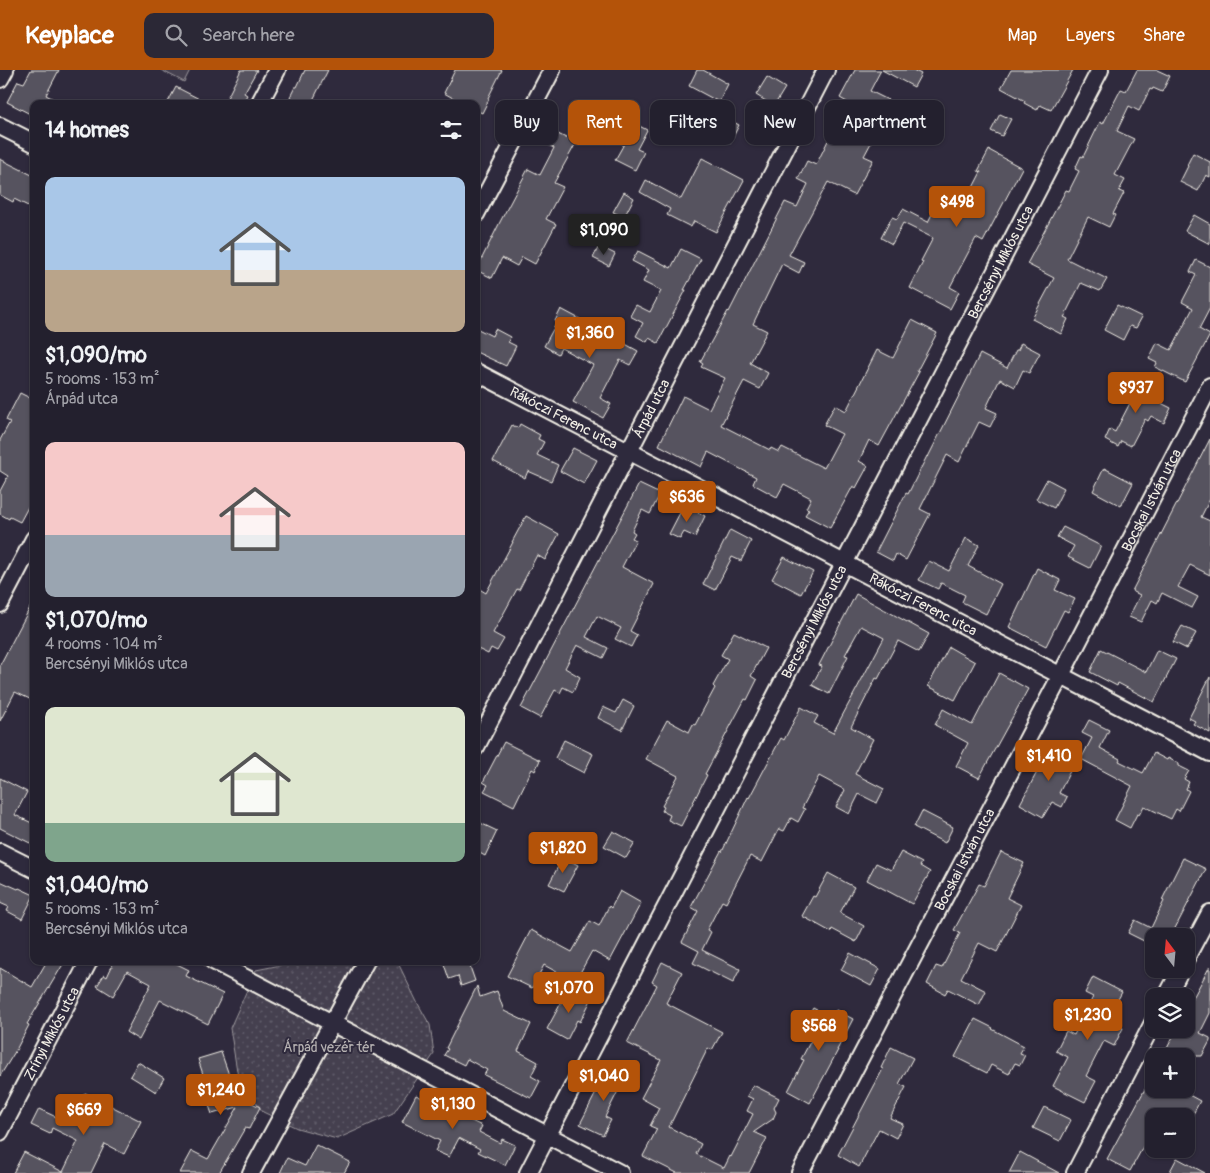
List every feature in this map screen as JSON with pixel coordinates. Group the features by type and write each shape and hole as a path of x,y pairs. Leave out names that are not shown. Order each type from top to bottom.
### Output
{"street":[{"path":"0,79 4,70"},
{"path":"261,100 276,70"},
{"path":"480,206 552,70"},
{"name":"Árpád utca","path":"480,739 826,70"},
{"name":"Bercsényi Miklós utca","path":"528,1173 1100,70"},
{"path":"0,126 30,141"},
{"name":"Rákóczi Ferenc utca","path":"480,374 1210,753"},
{"name":"Bocskai István utca","path":"800,1173 1210,386"},
{"path":"0,604 30,547"},
{"path":"0,852 30,867"},
{"path":"1195,941 1210,913"},
{"name":"Zrínyi Miklós utca","path":"0,1132 87,965"},
{"path":"222,965 620,1173"},
{"path":"251,1173 364,965"},
{"path":"1074,1173 1145,1038"}],"green space":[{"path":"161,70 190,70 184,82"},
{"name":"Árpád vezér tér","path":"281,965 399,965 430,1025 434,1054 393,1114 337,1139 297,1128 263,1112 238,1077 230,1028 256,970"}],"building":[{"path":"31,70 59,70 46,95 55,100 30,100 30,114 7,102 18,81 24,83"},
{"path":"241,70 257,70 244,93 247,95 244,100 226,100"},
{"path":"305,70 328,70 313,100 291,100 290,97 295,87 297,87"},
{"path":"455,70 502,70 482,113 480,112 480,100 457,100 444,93"},
{"path":"697,70 703,70 728,84 720,100 715,100 689,86"},
{"path":"855,70 881,70 870,91 888,100 844,100 840,98"},
{"path":"882,70 913,70 921,74 914,87"},
{"path":"1011,70 1073,70 1051,110 1040,105 1037,110 1001,88"},
{"path":"1137,70 1157,70 1170,76 1162,92 1153,88 1152,90 1150,89 1139,111 1129,106 1117,131 1134,139 1115,175 1125,180 1119,191 1124,193 1113,214 1115,215 1109,227 1088,217 1067,259 1107,279 1100,291 1081,283 1064,317 1068,319 1061,334 1032,319 1054,278 1027,264 1066,190 1069,191 1079,171 1075,169 1100,122 1103,124 1121,89 1126,91"},
{"path":"767,77 785,88 778,100 764,100 756,95"},
{"path":"176,87 201,100 169,100"},
{"path":"1000,114 1011,119 1002,136 991,131"},
{"path":"735,123 739,125 735,133"},
{"path":"640,126 647,130 640,143"},
{"path":"558,134 568,139 568,145 575,145 554,183 563,187 546,219 556,224 535,264 522,257 517,266 502,258 492,278 480,272 480,262 528,169 540,175 554,148 548,145 558,145"},
{"path":"623,145 639,145 637,149 644,152 635,170 615,160"},
{"path":"826,145 870,145 864,156 873,160 854,195 828,182 789,255 804,262 799,273 782,264 753,324 767,331 750,363 768,373 760,389 744,381 721,425 770,450 771,448 779,452 782,447 824,468 842,434 824,425 835,405 846,411 877,350 893,358 912,320 937,333 917,371 919,372 879,446 869,440 859,461 868,466 856,488 853,486 830,528 805,515 809,509 806,508 811,498 784,484 777,497 753,484 756,477 708,452 701,467 659,445 683,396 709,409 725,378 701,367 703,364 700,362 729,312 785,202 797,207 808,184 798,179 807,161 816,165"},
{"path":"989,150 1022,168 983,242 976,238 950,287 959,292 950,309 910,288 933,238 903,223 892,244 881,238 892,217 897,219 903,209 928,222 941,196 963,207 981,172 978,171"},
{"path":"1193,153 1210,162 1210,177 1206,175 1198,191 1180,182"},
{"path":"702,158 744,180 716,232 694,221 691,227 667,215 670,209 640,192 646,180 681,199"},
{"path":"0,159 30,174 30,207 14,199 13,202 0,195"},
{"path":"624,192 634,198 624,217 613,212"},
{"path":"1194,215 1210,224 1210,244 1185,231"},
{"path":"599,246 615,254 609,266 593,258"},
{"path":"681,249 701,259 658,343 649,338 647,342 636,336 643,323 630,316 636,305 650,312 661,291 643,282 649,270 632,261 638,251 671,268"},
{"path":"1196,260 1210,267 1210,308 1199,329 1210,335 1185,382 1155,367 1157,363 1149,359 1157,343 1171,350 1193,308 1182,302 1196,275 1190,272"},
{"path":"1117,305 1142,317 1136,328 1130,326 1123,340 1104,330"},
{"path":"561,309 589,324 581,337 602,348 609,335 638,351 630,365 620,360 600,398 611,404 603,418 573,402 593,365 561,348 558,354 544,346 557,322 555,321"},
{"path":"495,329 510,337 508,342 516,346 506,366 480,354 480,330 492,336"},
{"path":"1021,343 1040,353 1029,373 1023,370 1015,387 1000,379 986,408 997,413 990,427 979,422 959,462 947,455 920,509 930,514 906,560 896,554 893,561 876,552 906,493 908,494 928,457 980,354 1007,368"},
{"path":"1125,379 1148,391 1145,395 1171,408 1164,423 1151,416 1148,421 1145,419 1131,446 1121,441 1118,447 1105,440 1110,429 1115,432 1130,403 1117,396"},
{"path":"20,393 30,398 30,503 20,522 0,514 0,491 8,476 0,471 0,440 10,422 6,420"},
{"path":"520,424 540,435 538,439 544,442 537,455 558,465 551,481 528,471 525,478 493,461 512,425 518,428"},
{"path":"1210,439 1210,499 1201,517 1210,521 1210,575 1190,565 1178,587 1198,597 1192,608 1162,593 1157,603 1152,600 1141,622 1129,617 1140,595 1132,591"},
{"path":"573,448 597,460 584,484 560,471"},
{"path":"1104,468 1133,483 1121,506 1093,491"},
{"path":"1047,479 1064,488 1054,508 1036,499"},
{"path":"639,484 660,494 650,514 642,510 632,531 635,533 632,538 636,540 622,567 654,584 630,631 637,635 631,647 615,639 621,628 597,616 586,637 608,648 603,658 577,645 565,668 580,677 573,692 563,687 560,693 555,690 540,718 521,708"},
{"path":"684,505 705,516 695,537 684,532 680,539 669,534"},
{"path":"526,516 559,534 545,560 537,555 519,590 517,589 493,633 504,639 497,651 491,648 488,654 480,650 480,589 486,593"},
{"path":"1063,527 1101,546 1090,568 1068,557 1074,546 1057,537"},
{"path":"730,530 751,541 741,561 732,557 715,590 703,584"},
{"path":"966,538 979,545 968,566 1001,584 986,614 962,602 965,595 941,583 938,589 919,580 929,561 949,571"},
{"path":"784,557 813,572 801,594 772,579"},
{"path":"1037,568 1060,580 1055,590 1075,599 1068,612 1064,610 1046,646 1009,627"},
{"path":"856,594 929,634 919,652 898,641 878,679 876,678 851,727 873,739 855,774 884,789 877,803 859,794 849,814 836,807 845,790 819,776 802,808 805,809 798,822 791,818 784,831 779,829 762,862 750,856 726,903 722,901 707,930 711,932 702,950 740,969 733,983 693,963 699,951 682,942 698,911 691,907 722,852 748,797 781,738 784,740 801,707 818,716 814,723 833,733 884,638 861,626 845,655 848,656 829,694 812,685 822,666 819,665"},
{"path":"30,608 30,699 15,692 0,721 0,665"},
{"path":"1182,626 1196,633 1187,649 1173,642"},
{"path":"734,632 766,648 751,676 757,680 705,774 707,775 681,826 668,820 670,815 662,811 664,807 662,806 678,776 646,759 667,720 689,732 693,724 695,725 728,659 721,655"},
{"path":"949,647 975,662 955,700 928,686"},
{"path":"1101,649 1146,672 1157,650 1176,659 1154,702 1118,683 1117,686 1090,672"},
{"path":"999,673 1028,689 979,778 956,766 968,743 935,725 943,709 972,725"},
{"path":"1210,677 1210,733 1193,724 1195,721 1189,718"},
{"path":"623,700 634,706 622,730 598,718 603,707 616,713"},
{"path":"1089,720 1109,730 1100,748 1120,759 1119,761 1143,773 1154,753 1167,760 1168,758 1189,771 1184,779 1189,782 1186,789 1189,791 1179,811 1176,809 1171,819 1144,806 1139,815 1137,814 1130,828 1115,820 1132,786 1081,759 1092,738 1082,733"},
{"path":"564,740 593,754 584,773 555,758"},
{"path":"504,742 540,760 535,771 532,769 514,806 484,791 488,785 483,782"},
{"path":"1051,746 1076,759 1059,793 1067,797 1062,807 1052,802 1043,817 1020,804"},
{"path":"0,778 27,792 15,815 30,822 30,843 0,828"},
{"path":"922,811 953,827 945,843 914,827"},
{"path":"480,823 497,831 485,856 480,853"},
{"path":"613,831 635,843 626,858 604,846"},
{"path":"901,852 922,863 920,866 930,872 912,904 867,880 876,863 891,870"},
{"path":"1001,852 1024,863 1007,898 1021,905 997,952 979,943 961,978 986,991 979,1005 948,989 945,994 927,984 936,966 942,968 960,933 954,930 979,884 984,886"},
{"path":"563,857 578,865 564,891 549,884"},
{"path":"1183,858 1206,869 1175,928 1151,928 1164,901 1162,900"},
{"path":"828,873 854,887 840,913 864,926 856,942 832,929 831,932 802,916"},
{"path":"0,881 30,893 30,903 22,919 7,911 9,907 0,903"},
{"path":"620,891 641,903 610,961 592,951 575,982 544,965 532,988 507,976 531,930 572,952 590,921 599,926 609,906 611,908"},
{"path":"1135,920 1151,928 1145,928 1145,942 1128,933"},
{"path":"850,953 880,969 871,986 841,970"},
{"path":"662,962 682,972 666,1003 722,1032 712,1050 708,1048 669,1127 701,1144 696,1154 724,1168 753,1114 747,1111 753,1099 747,1096 753,1085 779,1098 774,1108 776,1112 773,1119 754,1132 767,1138 749,1173 677,1173 643,1156 657,1129 650,1126 659,1108 641,1098 661,1060 627,1043 657,985 652,982"},
{"path":"45,965 63,965 27,1024 29,1025 0,1076 0,968 32,987"},
{"path":"113,965 179,965 189,970 186,976 223,994 208,1024 160,1000 139,1040 126,1032 151,984 127,971 113,996 97,986 104,975 107,977"},
{"path":"444,965 469,965 475,981 461,986 458,976 449,979"},
{"path":"1210,966 1210,1013 1200,1033 1210,1038 1210,1041 1202,1056 1195,1056 1195,1048 1167,1048 1172,1038 1195,1038 1195,994"},
{"path":"1093,977 1122,992 1107,1020 1123,1028 1114,1046 1104,1041 1086,1076 1096,1081 1085,1102 1053,1086 1068,1057 1056,1051 1066,1031 1074,1035 1093,997 1085,993"},
{"path":"477,986 480,997 497,991 504,1011 531,1024 518,1051 538,1062 531,1076 540,1081 531,1098 484,1075 487,1070 467,1059 464,1065 444,1055"},
{"path":"569,988 591,1000 580,1022 577,1020 567,1040 547,1029"},
{"path":"813,1008 832,1018 836,1010 853,1019 810,1103 788,1091 804,1060 801,1059 816,1031 804,1024"},
{"path":"975,1019 1024,1046 1020,1053 1025,1055 1020,1065 1015,1063 1009,1074 991,1065 987,1073 955,1057"},
{"path":"891,1047 913,1058 899,1084 906,1087 890,1118 903,1124 896,1138 879,1129 859,1167 838,1155 883,1069 881,1068"},
{"path":"221,1052 236,1095 260,1107 249,1129 245,1128 219,1173 180,1173 192,1151 208,1159 238,1107 212,1114 207,1100 211,1099 198,1059"},
{"path":"138,1062 164,1078 156,1092 130,1076"},
{"path":"616,1064 628,1071 605,1117 611,1120 603,1135 580,1124 598,1089 600,1091"},
{"path":"1145,1089 1145,1098 1194,1098 1200,1101 1195,1110 1195,1108 1145,1108 1145,1143 1130,1171 1107,1159"},
{"path":"85,1093 141,1121 124,1154 105,1144 91,1173 13,1173 24,1152 63,1172 78,1141 52,1128 50,1134 31,1125 39,1109 69,1123"},
{"path":"416,1095 482,1126 479,1132 500,1143 502,1139 515,1145 505,1165 478,1152 480,1149 459,1138 449,1157 435,1151 440,1141 402,1122"},
{"path":"1044,1107 1071,1120 1060,1141 1033,1128"},
{"path":"316,1145 350,1162 344,1173 280,1173 287,1158 305,1166"},
{"path":"1020,1152 1059,1173 1009,1173"},
{"path":"1177,1158 1205,1173 1169,1173"}]}
